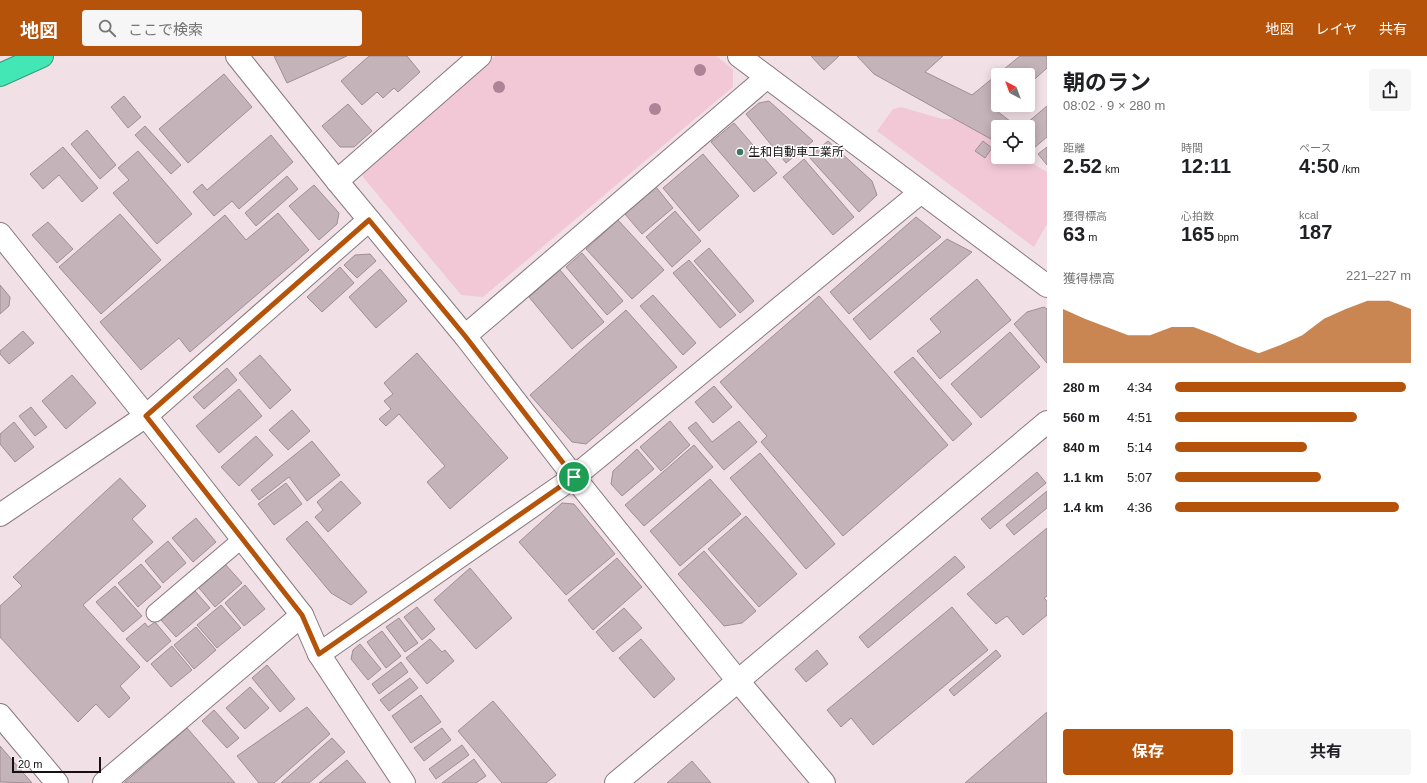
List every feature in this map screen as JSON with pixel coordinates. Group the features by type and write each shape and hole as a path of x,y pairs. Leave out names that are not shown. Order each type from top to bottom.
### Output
{"highway":[{"path":"0,75 42,56"}],"street":[{"path":"237,56 337,181 465,336 574,477 738,681 824,783"},
{"path":"337,181 480,56"},
{"path":"739,56 1047,286"},
{"path":"465,336 767,77"},
{"path":"319,654 574,477 921,192"},
{"path":"0,515 146,416 369,220"},
{"path":"0,234 146,416 302,615 319,654 404,783"},
{"path":"616,783 1047,422"},
{"path":"104,783 302,615"},
{"path":"0,716 57,783"}],"lane":[{"path":"155,613 242,539"}],"shaded area":[{"path":"495,56 716,56 733,69 733,87 483,297 461,295 363,177 365,165"},
{"path":"901,107 942,119 955,119 991,139 991,164 1034,164 1047,172 1047,224 1034,247 877,131 893,109"}],"building":[{"path":"274,56 347,56 287,83"},
{"path":"369,56 407,56 420,72 398,92 394,88 383,98 377,92 362,105 341,81"},
{"path":"811,56 839,56 824,70"},
{"path":"857,56 943,56 925,72 972,95 991,80 991,112 998,112 1009,120 991,120 991,139 874,74"},
{"path":"1020,56 1047,56 1047,68 1035,79 1035,68 1005,68"},
{"path":"224,74 252,107 188,163 159,129"},
{"path":"124,96 141,117 128,128 111,107"},
{"path":"769,101 813,141 786,163 746,114 759,103"},
{"path":"348,104 372,131 354,147 340,147 322,126"},
{"path":"1047,106 1047,137 1035,147 1035,120 1030,120"},
{"path":"734,123 777,173 754,192 711,142"},
{"path":"145,126 181,165 171,174 135,135"},
{"path":"87,130 116,165 100,179 71,144"},
{"path":"271,135 293,162 239,209 232,201 214,216 193,192 202,184 207,190"},
{"path":"828,141 872,181 877,195 859,212 809,157"},
{"path":"983,141 991,147 985,158 975,151"},
{"path":"63,147 98,188 82,202 59,175 43,189 30,174"},
{"path":"1047,147 1047,165 1038,154"},
{"path":"138,151 192,214 157,244 113,193 129,180 118,168"},
{"path":"703,154 739,196 699,231 663,188"},
{"path":"804,159 854,217 833,235 783,177"},
{"path":"287,176 298,189 256,226 245,213"},
{"path":"314,185 339,213 337,224 319,240 289,206"},
{"path":"656,187 673,208 642,234 625,214"},
{"path":"675,211 701,241 672,267 646,237"},
{"path":"278,213 309,250 190,352 179,338 141,370 100,322 225,215 246,240"},
{"path":"120,214 161,260 101,314 59,267"},
{"path":"916,217 941,237 849,314 830,292"},
{"path":"618,220 664,270 632,299 586,249"},
{"path":"48,222 73,249 57,263 32,235"},
{"path":"947,239 972,252 870,340 853,319"},
{"path":"709,248 754,301 740,313 694,261"},
{"path":"582,253 623,301 607,315 566,267"},
{"path":"370,254 376,261 357,278 344,265 355,255"},
{"path":"689,260 736,315 720,328 673,273"},
{"path":"340,267 354,283 322,312 307,297"},
{"path":"380,269 407,301 376,328 349,297"},
{"path":"560,270 604,322 572,349 529,297"},
{"path":"977,279 1011,320 940,379 917,351 941,332 930,319"},
{"path":"0,285 10,297 9,306 0,314"},
{"path":"653,295 696,343 683,355 640,306"},
{"path":"819,296 948,445 843,536 761,442 767,436 720,382"},
{"path":"1044,307 1047,309 1047,363 1014,324 1027,312"},
{"path":"626,310 677,367 586,444 572,442 530,395"},
{"path":"23,331 34,343 9,364 0,354 0,351"},
{"path":"1010,332 1040,367 981,418 951,384"},
{"path":"417,353 508,458 450,509 427,482 445,466 399,414 386,426 379,419 391,409 384,401 393,394 384,383"},
{"path":"260,355 291,390 270,409 239,373"},
{"path":"913,357 972,424 953,441 894,372"},
{"path":"227,368 237,380 204,409 193,397"},
{"path":"72,375 96,403 66,429 42,401"},
{"path":"714,386 732,407 713,423 695,402"},
{"path":"239,389 262,416 219,453 196,426"},
{"path":"31,407 47,427 35,436 19,416"},
{"path":"292,410 310,431 288,450 269,430"},
{"path":"670,421 690,445 661,471 640,447"},
{"path":"739,421 757,442 724,470 688,428 696,422 712,442"},
{"path":"14,422 34,447 15,462 0,444 0,434"},
{"path":"256,436 273,455 239,486 221,467"},
{"path":"312,441 340,475 307,501 289,477 259,500 251,490"},
{"path":"694,445 713,467 644,526 625,505"},
{"path":"637,449 654,469 622,496 611,484 613,471"},
{"path":"760,453 835,544 806,569 730,478"},
{"path":"1037,472 1046,483 990,529 981,519"},
{"path":"120,478 146,506 132,519 153,542 83,605 140,667 120,686 130,698 109,718 96,704 78,722 0,637 0,606 22,586 13,577"},
{"path":"710,479 741,514 680,566 650,531"},
{"path":"341,481 361,503 328,532 315,517 323,510 317,502"},
{"path":"286,483 302,504 274,525 258,504"},
{"path":"1047,491 1047,508 1014,535 1006,525"},
{"path":"562,503 574,504 615,554 566,595 519,542"},
{"path":"746,516 797,574 759,607 708,549"},
{"path":"196,518 216,542 193,562 172,538"},
{"path":"307,521 367,592 351,605 331,593 286,539"},
{"path":"1047,528 1047,596 1044,598 1047,601 1047,615 1023,635 1007,616 996,624 967,594"},
{"path":"168,541 186,563 163,583 145,561"},
{"path":"704,551 756,611 742,623 724,626 678,574"},
{"path":"955,556 965,567 868,648 859,637"},
{"path":"617,558 642,587 593,630 568,600"},
{"path":"141,564 161,587 138,607 118,583"},
{"path":"225,564 242,583 215,607 199,588"},
{"path":"470,568 512,618 476,649 434,600"},
{"path":"245,585 265,609 244,626 225,603"},
{"path":"115,586 142,616 123,632 96,602"},
{"path":"195,591 210,608 176,637 161,620"},
{"path":"221,605 241,628 217,648 197,625"},
{"path":"417,607 435,629 422,640 404,617"},
{"path":"952,607 988,650 873,745 851,718 841,727 827,710"},
{"path":"624,608 642,628 613,652 596,632"},
{"path":"399,618 418,643 405,652 386,627"},
{"path":"155,622 171,641 147,662 126,639 145,623 148,627"},
{"path":"196,627 216,650 194,669 174,645"},
{"path":"382,631 401,656 386,668 367,642"},
{"path":"430,639 442,652 445,650 454,661 427,684 406,658"},
{"path":"641,639 675,679 654,698 619,658"},
{"path":"360,644 381,669 368,680 351,659 353,650"},
{"path":"172,646 192,670 171,687 151,664"},
{"path":"817,650 828,664 806,682 795,669"},
{"path":"996,650 1001,656 954,696 949,690"},
{"path":"401,662 408,672 379,694 372,684"},
{"path":"267,665 295,699 280,712 252,678"},
{"path":"410,678 418,688 389,711 380,700"},
{"path":"250,687 269,708 245,729 226,708"},
{"path":"421,695 441,722 411,743 392,716"},
{"path":"493,701 556,775 546,783 502,783 458,731"},
{"path":"307,707 330,734 274,783 259,783 237,756"},
{"path":"214,710 239,738 227,748 202,721"},
{"path":"1047,712 1047,783 965,783"},
{"path":"187,728 235,783 124,783"},
{"path":"442,728 451,740 424,761 414,748"},
{"path":"332,738 345,752 309,783 281,783"},
{"path":"462,745 469,755 436,779 429,769"},
{"path":"0,746 32,783 0,782"},
{"path":"474,759 486,776 476,783 442,783"},
{"path":"347,760 366,783 319,783"},
{"path":"692,761 711,783 667,783"}],"place":[{"name":"生和自動車工業所","path":"740,152"}],"route":[{"path":"369,220 465,336 574,477 319,654 302,615 146,416 369,220"}]}
